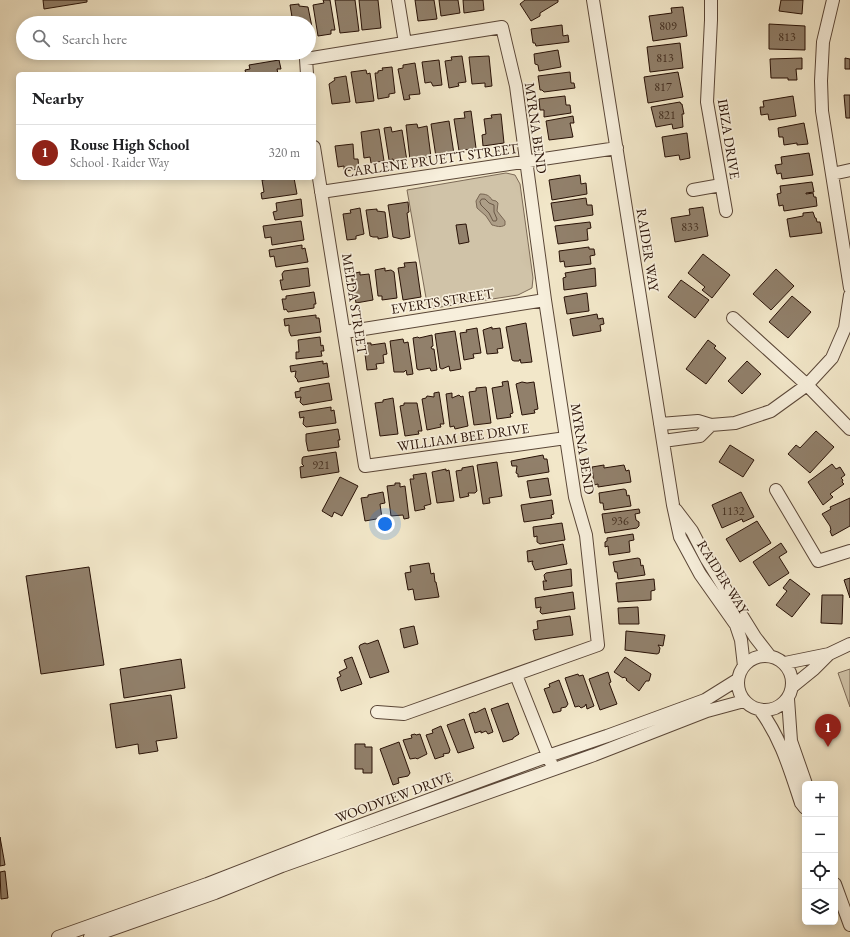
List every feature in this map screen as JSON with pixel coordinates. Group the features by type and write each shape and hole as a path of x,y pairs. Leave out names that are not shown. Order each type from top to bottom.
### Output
{"street":[{"path":"316,57 405,43 398,0"},
{"name":"RAIDER WAY","path":"593,0 673,505 680,537 700,574 736,625 741,640 744,666"},
{"name":"IBIZA DRIVE","path":"711,0 707,102 726,211"},
{"path":"832,0 823,42 821,81 822,111 850,288"},
{"name":"MYRNA BEND","path":"377,712 404,714 598,645 586,535 575,497 545,300 516,86 502,27 405,43"},
{"path":"306,60 307,72"},
{"name":"CARLENE PRUETT STREET","path":"321,192 617,148"},
{"name":"MELDA STREET","path":"316,160 365,466"},
{"path":"832,174 850,170"},
{"path":"694,190 722,185"},
{"path":"660,424 698,421 711,425 736,423 771,411 808,385 832,358 846,328 850,295"},
{"name":"EVERTS STREET","path":"344,332 545,300"},
{"path":"733,318 808,385 850,429"},
{"path":"663,441 700,436 711,425"},
{"name":"WILLIAM BEE DRIVE","path":"365,466 566,438"},
{"path":"776,490 818,561 850,551"},
{"name":"RAIDER WAY","path":"673,505 692,531 706,558 755,637 769,655"},
{"path":"785,663 829,654 850,644"},
{"path":"793,686 814,669 829,654"},
{"path":"788,699 777,708 769,710 760,710 752,707 744,701 740,693 737,680 744,666 750,660 769,655 785,663 790,670 793,679 793,686 788,699 791,741 805,781"},
{"path":"516,675 554,770"},
{"name":"WOODVIEW DRIVE","path":"58,937 207,884 336,834 705,700 737,680"},
{"name":"WOODVIEW DRIVE","path":"90,937 216,893 282,866 554,770 708,711 744,701"},
{"path":"760,710 779,740 802,804"},
{"path":"837,889 850,925"}],"shaded area":[{"path":"506,173 515,175 520,184 533,278 532,288 518,295 428,309 407,190"},
{"path":"850,669 850,707 838,673"}],"water":[{"path":"480,194 487,195 498,203 497,211 505,221 505,225 500,227 492,225 486,216 477,208 476,201"}],"building":[{"path":"43,0 87,0 87,2 44,9"},
{"path":"323,0 330,0 335,30 331,30 331,34 318,36 316,16 313,5 324,3"},
{"path":"335,0 355,0 359,31 340,33"},
{"path":"359,0 378,0 381,28 362,30"},
{"path":"415,0 434,0 437,19 418,21"},
{"path":"439,0 458,0 460,13 441,16"},
{"path":"463,0 483,0 484,10 464,13"},
{"path":"525,0 558,0 558,2 540,13 540,16 531,21 520,4"},
{"path":"781,0 803,0 802,14 779,11"},
{"path":"299,4 299,6 308,7 310,16 292,16 290,5"},
{"path":"683,7 687,36 653,41 649,16 672,13 671,8"},
{"path":"769,24 805,26 805,50 769,49"},
{"path":"562,25 563,36 568,35 569,42 536,46 535,43 533,43 531,29"},
{"path":"680,43 683,68 650,72 647,47"},
{"path":"558,50 561,67 539,71 538,65 535,64 534,54"},
{"path":"462,56 466,82 458,83 459,86 449,88 445,61 452,60 451,57"},
{"path":"489,56 492,86 485,87 485,83 472,84 469,57"},
{"path":"802,58 802,69 796,69 797,80 788,80 788,78 771,78 770,59"},
{"path":"845,58 850,59 850,69 845,69"},
{"path":"279,60 281,69 277,69 278,72 246,72 245,70 250,69 249,65"},
{"path":"439,60 442,85 433,86 431,82 425,83 422,62"},
{"path":"415,63 420,94 409,95 410,99 404,100 398,69 403,68 403,65"},
{"path":"392,67 395,93 389,94 389,97 378,99 375,73 383,70 382,68"},
{"path":"366,70 367,74 370,73 374,101 356,103 351,72"},
{"path":"570,72 571,83 574,83 575,88 544,92 540,90 538,76"},
{"path":"678,72 683,97 648,103 644,77"},
{"path":"346,76 350,102 332,104 329,84 335,80 334,78"},
{"path":"844,95 850,95 850,118 846,118"},
{"path":"565,96 566,105 570,105 571,113 544,117 544,110 540,110 539,99"},
{"path":"793,96 796,116 769,120 768,114 761,115 760,107 764,107 763,101"},
{"path":"680,102 682,104 684,114 682,114 683,127 673,129 672,124 656,127 651,107"},
{"path":"471,111 476,148 459,151 454,119 465,118 464,112"},
{"path":"501,114 504,143 483,146 482,135 486,134 484,119 492,118 491,115"},
{"path":"573,116 574,123 570,123 573,137 549,140 546,121"},
{"path":"449,121 454,154 436,157 431,124"},
{"path":"804,123 808,144 797,145 797,143 784,145 783,137 779,137 778,128"},
{"path":"417,124 418,128 427,126 431,157 410,160 406,125"},
{"path":"391,127 392,132 402,130 407,161 394,163 393,159 389,160 384,128"},
{"path":"379,129 384,161 371,163 370,157 364,158 361,132"},
{"path":"687,133 690,158 680,160 679,155 665,157 662,137"},
{"path":"353,144 354,159 358,159 359,169 344,171 344,166 338,167 335,146"},
{"path":"809,153 813,175 782,179 781,173 777,174 775,165 782,164 781,157"},
{"path":"580,175 581,184 586,183 587,194 552,200 549,180"},
{"path":"262,180 294,180 297,194 262,199 261,193 264,192"},
{"path":"812,182 814,192 806,194 813,193 814,197 816,197 817,206 784,211 783,205 779,206 777,194 781,193 780,186"},
{"path":"586,198 587,205 592,205 593,215 554,221 551,203"},
{"path":"301,199 303,216 275,220 273,212 277,211 276,203"},
{"path":"408,202 409,212 407,213 410,237 401,239 393,237 388,205"},
{"path":"703,207 708,236 675,242 671,218 690,215 689,209"},
{"path":"360,208 364,234 356,236 356,239 347,240 343,214 351,213 350,210"},
{"path":"377,209 377,211 385,212 388,237 378,239 378,237 370,236 366,210"},
{"path":"813,212 817,222 820,222 822,233 790,237 787,219 803,216 803,213"},
{"path":"301,221 304,240 272,245 271,237 265,238 263,226"},
{"path":"590,222 591,228 587,229 588,240 558,244 555,226"},
{"path":"466,224 469,242 459,244 456,225"},
{"path":"302,245 302,249 305,248 308,262 276,267 274,256 270,257 269,250"},
{"path":"589,247 589,249 594,249 595,255 590,256 591,264 565,267 564,261 560,262 559,251"},
{"path":"703,254 730,275 712,298 702,290 705,287 688,273"},
{"path":"416,262 421,297 403,300 398,268 405,267 404,263"},
{"path":"308,268 310,286 282,290 280,280 283,280 282,274 284,271"},
{"path":"385,268 385,271 391,270 394,272 397,298 382,300 382,296 378,296 375,270"},
{"path":"595,268 596,286 564,290 563,278 566,277 565,273"},
{"path":"776,269 794,286 771,310 753,294"},
{"path":"360,272 360,275 369,274 373,300 356,303 351,274"},
{"path":"681,280 709,300 695,318 668,297"},
{"path":"314,292 316,304 314,304 314,308 288,312 286,309 284,310 282,299 286,299 286,296"},
{"path":"587,293 589,311 567,314 564,297"},
{"path":"792,296 811,312 788,338 769,322"},
{"path":"597,314 598,319 603,318 604,324 600,325 601,331 573,336 570,319"},
{"path":"316,315 316,318 319,318 321,332 291,336 289,325 285,326 284,319"},
{"path":"526,323 532,362 521,363 520,359 519,361 512,360 506,327"},
{"path":"492,327 492,329 500,328 503,348 497,349 498,353 487,354 483,330"},
{"path":"477,328 481,353 473,354 474,358 464,360 460,333"},
{"path":"455,331 461,369 450,371 449,366 442,369 440,368 435,334"},
{"path":"432,335 433,346 431,347 434,349 437,370 431,371 430,368 419,370 417,369 413,338"},
{"path":"320,337 321,346 323,345 324,351 321,351 322,356 296,359 296,352 299,352 298,340"},
{"path":"403,339 404,343 408,342 413,374 407,375 406,370 404,372 394,372 390,341"},
{"path":"708,340 716,346 714,348 726,358 706,384 686,369"},
{"path":"367,343 371,343 371,345 385,343 387,354 383,355 384,363 376,364 377,369 367,370 364,346 367,345"},
{"path":"323,361 323,364 327,363 329,377 298,382 295,377 296,371 291,372 290,366"},
{"path":"747,361 761,374 742,394 728,381"},
{"path":"508,381 513,413 510,414 511,417 497,419 492,388 503,386 502,382"},
{"path":"522,382 534,382 538,409 534,410 535,413 522,415 516,384"},
{"path":"329,383 332,400 303,405 300,402 301,397 296,398 295,392 300,391 300,388"},
{"path":"486,387 491,423 474,425 469,392 476,391 476,388"},
{"path":"439,392 444,424 440,424 441,427 427,430 422,399 426,398 427,396 434,397 434,393"},
{"path":"452,393 452,398 459,395 461,397 463,396 468,426 455,429 454,426 450,427 446,394"},
{"path":"393,398 398,434 380,436 375,403"},
{"path":"404,403 417,403 422,431 418,431 419,434 405,436 400,406 404,405"},
{"path":"331,407 331,411 334,410 336,423 306,427 303,424 304,417 300,418 299,412"},
{"path":"338,429 340,440 338,440 339,447 308,451 306,434"},
{"path":"816,431 834,447 810,473 788,454 796,445 800,448"},
{"path":"730,445 754,460 743,477 719,462"},
{"path":"336,452 339,472 301,478 300,467 304,466 302,464 303,457"},
{"path":"543,455 544,459 547,459 549,472 518,477 518,474 516,473 517,466 512,466 511,461"},
{"path":"497,462 502,496 489,498 490,503 483,504 477,465"},
{"path":"832,464 836,469 840,467 845,475 841,478 844,484 830,494 833,497 823,505 808,482"},
{"path":"604,465 604,468 624,465 626,471 629,470 631,482 598,487 598,484 594,485 592,467"},
{"path":"473,466 477,491 475,493 468,493 469,496 460,498 456,471"},
{"path":"446,469 446,471 449,470 454,501 437,503 432,472"},
{"path":"426,473 431,504 424,506 425,509 415,511 410,479 414,479 413,475"},
{"path":"340,477 358,486 342,516 334,512 332,517 322,511"},
{"path":"548,478 551,495 530,498 527,481"},
{"path":"395,483 400,483 400,487 405,486 409,518 404,519 403,515 391,516 387,486 395,485"},
{"path":"624,489 626,490 627,496 629,495 631,506 604,510 603,503 600,503 599,493"},
{"path":"383,492 385,503 380,504 382,518 365,521 361,498"},
{"path":"741,492 754,517 743,522 742,519 722,528 712,505"},
{"path":"850,498 850,526 832,536 830,526 822,514 831,509 830,507"},
{"path":"552,500 554,514 551,515 552,518 524,522 521,505"},
{"path":"639,509 640,513 635,514 636,520 639,522 639,526 637,528 605,533 602,514"},
{"path":"757,521 771,543 740,562 726,539"},
{"path":"562,523 565,540 540,544 537,542 537,536 534,537 533,527"},
{"path":"633,534 634,540 629,541 630,552 609,555 608,546 605,547 607,538"},
{"path":"781,543 787,552 779,557 789,573 769,586 753,562"},
{"path":"563,544 567,564 535,570 532,563 533,561 528,562 527,551"},
{"path":"638,558 640,559 641,566 643,565 645,575 618,579 613,562"},
{"path":"429,563 431,574 434,573 439,597 415,600 413,589 408,590 405,573 411,572 410,566"},
{"path":"89,567 104,665 41,674 26,576"},
{"path":"571,569 572,586 544,590 543,581 547,581 545,580 544,575 546,573"},
{"path":"850,578 850,598 844,580"},
{"path":"654,579 655,590 651,591 651,600 618,602 616,583"},
{"path":"790,579 810,594 792,617 776,605 787,591 783,588"},
{"path":"573,592 575,609 542,614 540,612 541,607 536,608 535,598"},
{"path":"822,595 843,595 842,624 821,623"},
{"path":"638,607 639,624 619,624 618,608"},
{"path":"570,616 573,635 535,640 533,630 538,629 537,621"},
{"path":"414,626 418,644 404,648 400,629"},
{"path":"626,631 665,635 663,646 658,645 660,648 659,653 657,654 625,650"},
{"path":"378,640 389,672 370,678 359,647 365,643 367,644"},
{"path":"352,657 362,684 341,691 337,678 341,676 339,672 347,668 344,660"},
{"path":"625,657 651,674 649,681 646,681 639,691 626,680 627,679 614,672"},
{"path":"181,659 185,688 124,698 120,669"},
{"path":"608,672 611,682 609,683 617,704 600,710 589,679"},
{"path":"578,674 579,676 583,675 594,706 587,709 586,704 581,708 579,706 575,707 565,678"},
{"path":"559,680 568,704 566,707 561,708 561,711 553,713 544,689 550,687 549,684"},
{"path":"171,695 177,738 156,741 158,751 139,754 138,744 116,748 110,704"},
{"path":"508,703 519,734 513,739 503,742 491,709"},
{"path":"485,708 493,732 488,734 486,731 475,733 469,714"},
{"path":"464,719 474,748 458,753 447,725"},
{"path":"441,726 450,750 449,753 443,754 444,756 435,759 426,735 433,733 432,730"},
{"path":"420,734 427,754 417,759 410,759 403,740 412,738 411,735"},
{"path":"399,742 410,773 408,776 398,778 399,783 393,785 380,749"},
{"path":"355,744 365,744 365,747 372,747 372,773 363,773 363,769 355,769"},
{"path":"0,837 5,865 0,866"},
{"path":"5,871 8,898 1,899 0,872"}],"place":[{"name":"Rouse High School","path":"828,747"}]}
